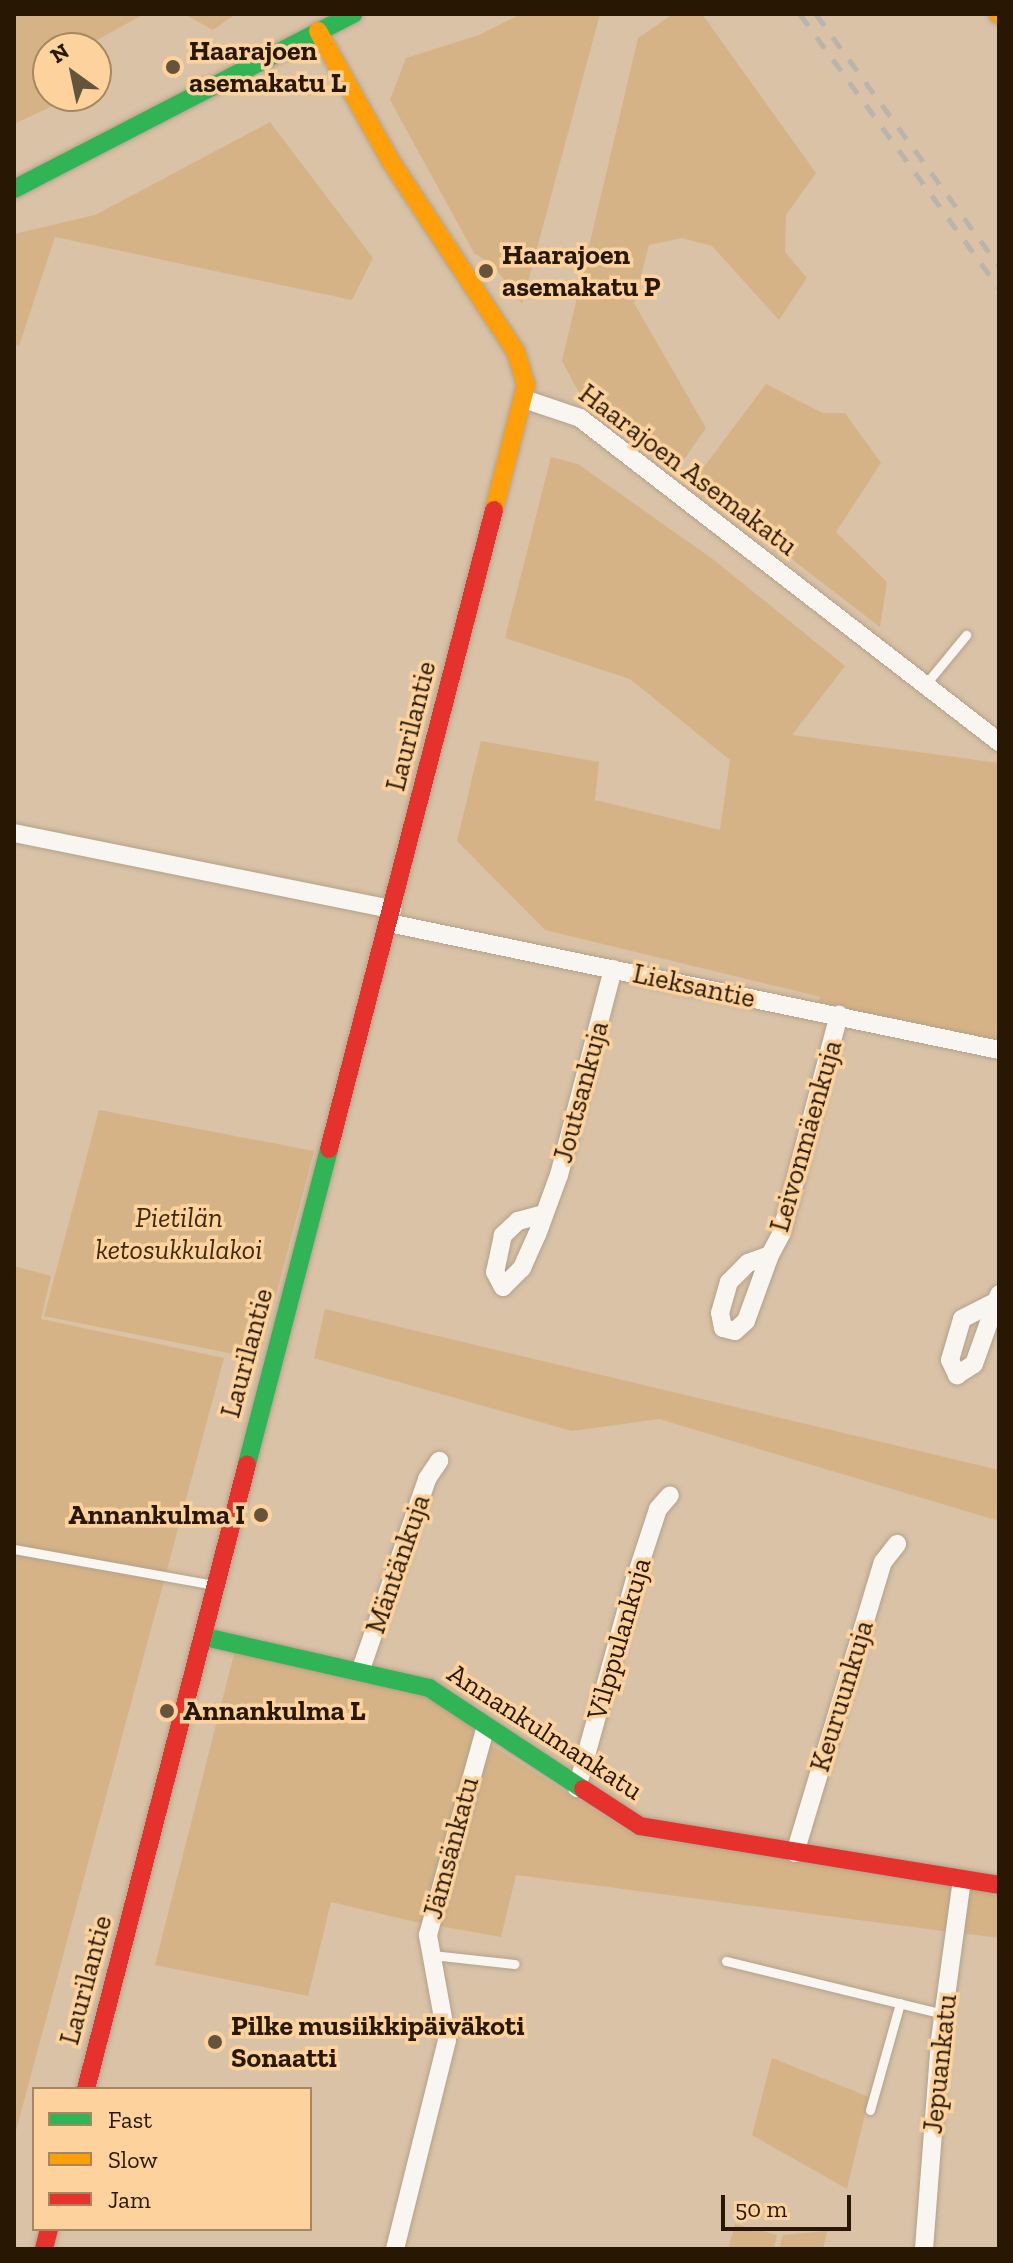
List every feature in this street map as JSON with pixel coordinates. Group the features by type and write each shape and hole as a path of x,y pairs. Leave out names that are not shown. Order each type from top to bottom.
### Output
{"street":[{"path":"14,189 353,14"},
{"path":"318,31 390,160 516,352 526,385 524,399"},
{"name":"Haarajoen Asemakatu","path":"524,399 580,418 999,742"},
{"name":"Laurilantie","path":"87,2087 524,399"},
{"name":"Lieksantie","path":"14,833 613,969 999,1050"},
{"name":"Joutsankuja","path":"544,1214 613,969"},
{"name":"Leivonmäenkuja","path":"770,1255 800,1170 839,1015"},
{"name":"Mäntänkuja","path":"361,1669 427,1479 439,1461"},
{"name":"Vilppulankuja","path":"577,1788 635,1579 658,1509 670,1495"},
{"name":"Keuruunkuja","path":"795,1853 883,1562 897,1544"},
{"name":"Annankulmankatu","path":"205,1637 361,1669 429,1688 485,1730 640,1826 999,1885"},
{"name":"Jämsänkatu","path":"395,2249 447,2040 428,1935 485,1730"},
{"name":"Jepuankatu","path":"924,2249 943,2014 962,1879"}],"lane":[{"path":"925,685 966,635"},
{"path":"14,1549 215,1585"},
{"path":"432,1955 515,1964"},
{"path":"726,1961 943,2014"},
{"path":"870,2110 900,2003"}],"green space":[{"path":"14,14 144,14 112,32 32,32 32,112 40,112 14,124"},
{"path":"184,14 236,14 213,30"},
{"path":"521,14 600,14 522,304 493,265 474,253 390,100 406,58 479,35"},
{"path":"673,14 702,14 816,173 786,215 785,252 807,278 779,320 712,246 682,238 649,245 634,303 706,428 675,472 584,402 562,361 638,38"},
{"path":"270,122 373,258 352,300 55,237 19,346 14,344 14,234 95,215"},
{"path":"766,384 823,413 845,413 881,463 836,532 887,582 880,627 692,483"},
{"path":"551,457 578,464 714,560 845,666 792,735 999,763 999,1041 817,1002 821,997 545,930 457,841 481,741 599,762 595,800 720,830 730,760 630,679 505,638"},
{"name":"Pietilän ketosukkulakoi","path":"99,1110 314,1151 259,1359 44,1316"},
{"path":"14,1266 51,1276 41,1319 224,1358 14,2138"},
{"path":"325,1309 999,1470 999,1521 659,1419 572,1431 314,1358"},
{"path":"235,1650 428,1695 477,1731 424,1924 331,1902 308,1996 155,1965"},
{"path":"488,1743 636,1836 955,1884 950,1932 516,1875 501,1937 440,1926"},
{"path":"967,1887 999,1895 999,1938 961,1933"},
{"path":"772,2058 869,2097 847,2189 752,2135"},
{"path":"735,2224 777,2235 774,2249 728,2249"},
{"path":"827,2231 823,2249 779,2249 783,2235"}],"railway":[{"path":"800,14 999,288"},
{"path":"816,14 999,266"}],"traffic: fast":[{"path":"14,189 353,14"},
{"path":"247,1464 329,1149"},
{"path":"205,1637 429,1688 583,1789"}],"traffic: slow":[{"path":"318,31 390,160 516,352 526,385 494,510"}],"traffic: jam":[{"path":"329,1149 494,510"},
{"path":"87,2087 247,1464"},
{"path":"583,1789 640,1826 999,1885"},
{"path":"44,2249 48,2231"}],"place":[{"name":"Haarajoen asemakatu L","path":"173,67"},
{"name":"Haarajoen asemakatu P","path":"486,271"},
{"name":"Annankulma I","path":"261,1515"},
{"name":"Annankulma L","path":"167,1711"},
{"name":"Pilke musiikkipäiväkoti Sonaatti","path":"215,2042"}]}
